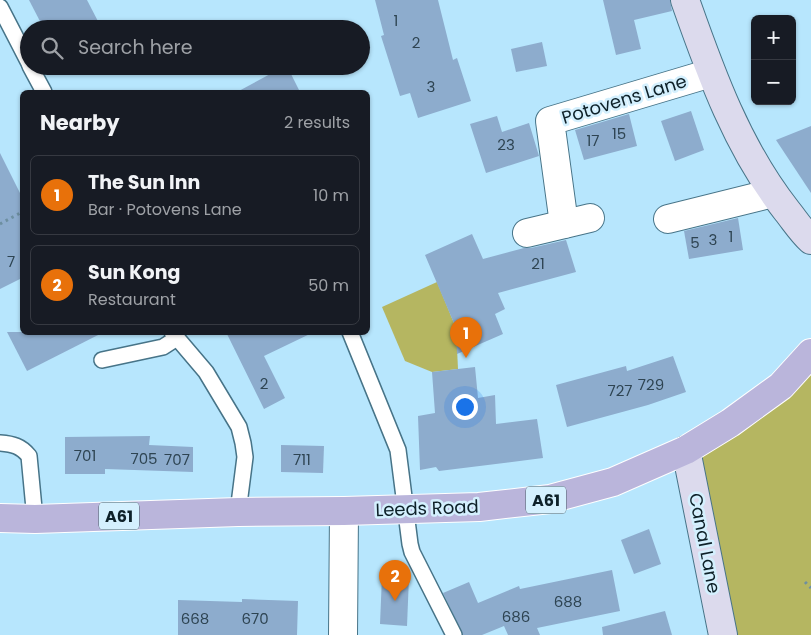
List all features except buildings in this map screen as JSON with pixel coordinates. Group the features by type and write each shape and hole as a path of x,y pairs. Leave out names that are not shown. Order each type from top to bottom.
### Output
{"main road":[{"name":"Leeds Road","path":"0,518 35,519 238,512 406,510 479,507 550,499 613,482 686,450 730,424 781,386 811,353"}],"street":[{"name":"Potovens Lane","path":"685,0 711,73 736,130 772,193 811,240"},
{"name":"Potovens Lane","path":"564,224 550,122 711,73"},
{"path":"668,219 772,193"},
{"path":"527,233 590,218"},
{"name":"Canal Lane","path":"686,450 723,635"},
{"path":"343,635 344,511"}],"lane":[{"path":"0,6 20,45"},
{"path":"35,75 43,90"},
{"path":"102,360 163,346 174,335 206,372 239,427 244,457 238,512"},
{"path":"351,335 398,450 412,552 454,635"},
{"path":"0,443 11,444 23,449 29,456 35,519"}],"path":[{"path":"0,224 20,213"},
{"path":"805,582 811,588"}],"shaded area":[{"path":"437,282 456,328 458,369 432,372 405,361 382,307"},
{"path":"811,353 811,635 723,635 686,450"}],"place":[{"name":"The Sun Inn","path":"466,358"},
{"name":"Sun Kong","path":"395,601"}]}
